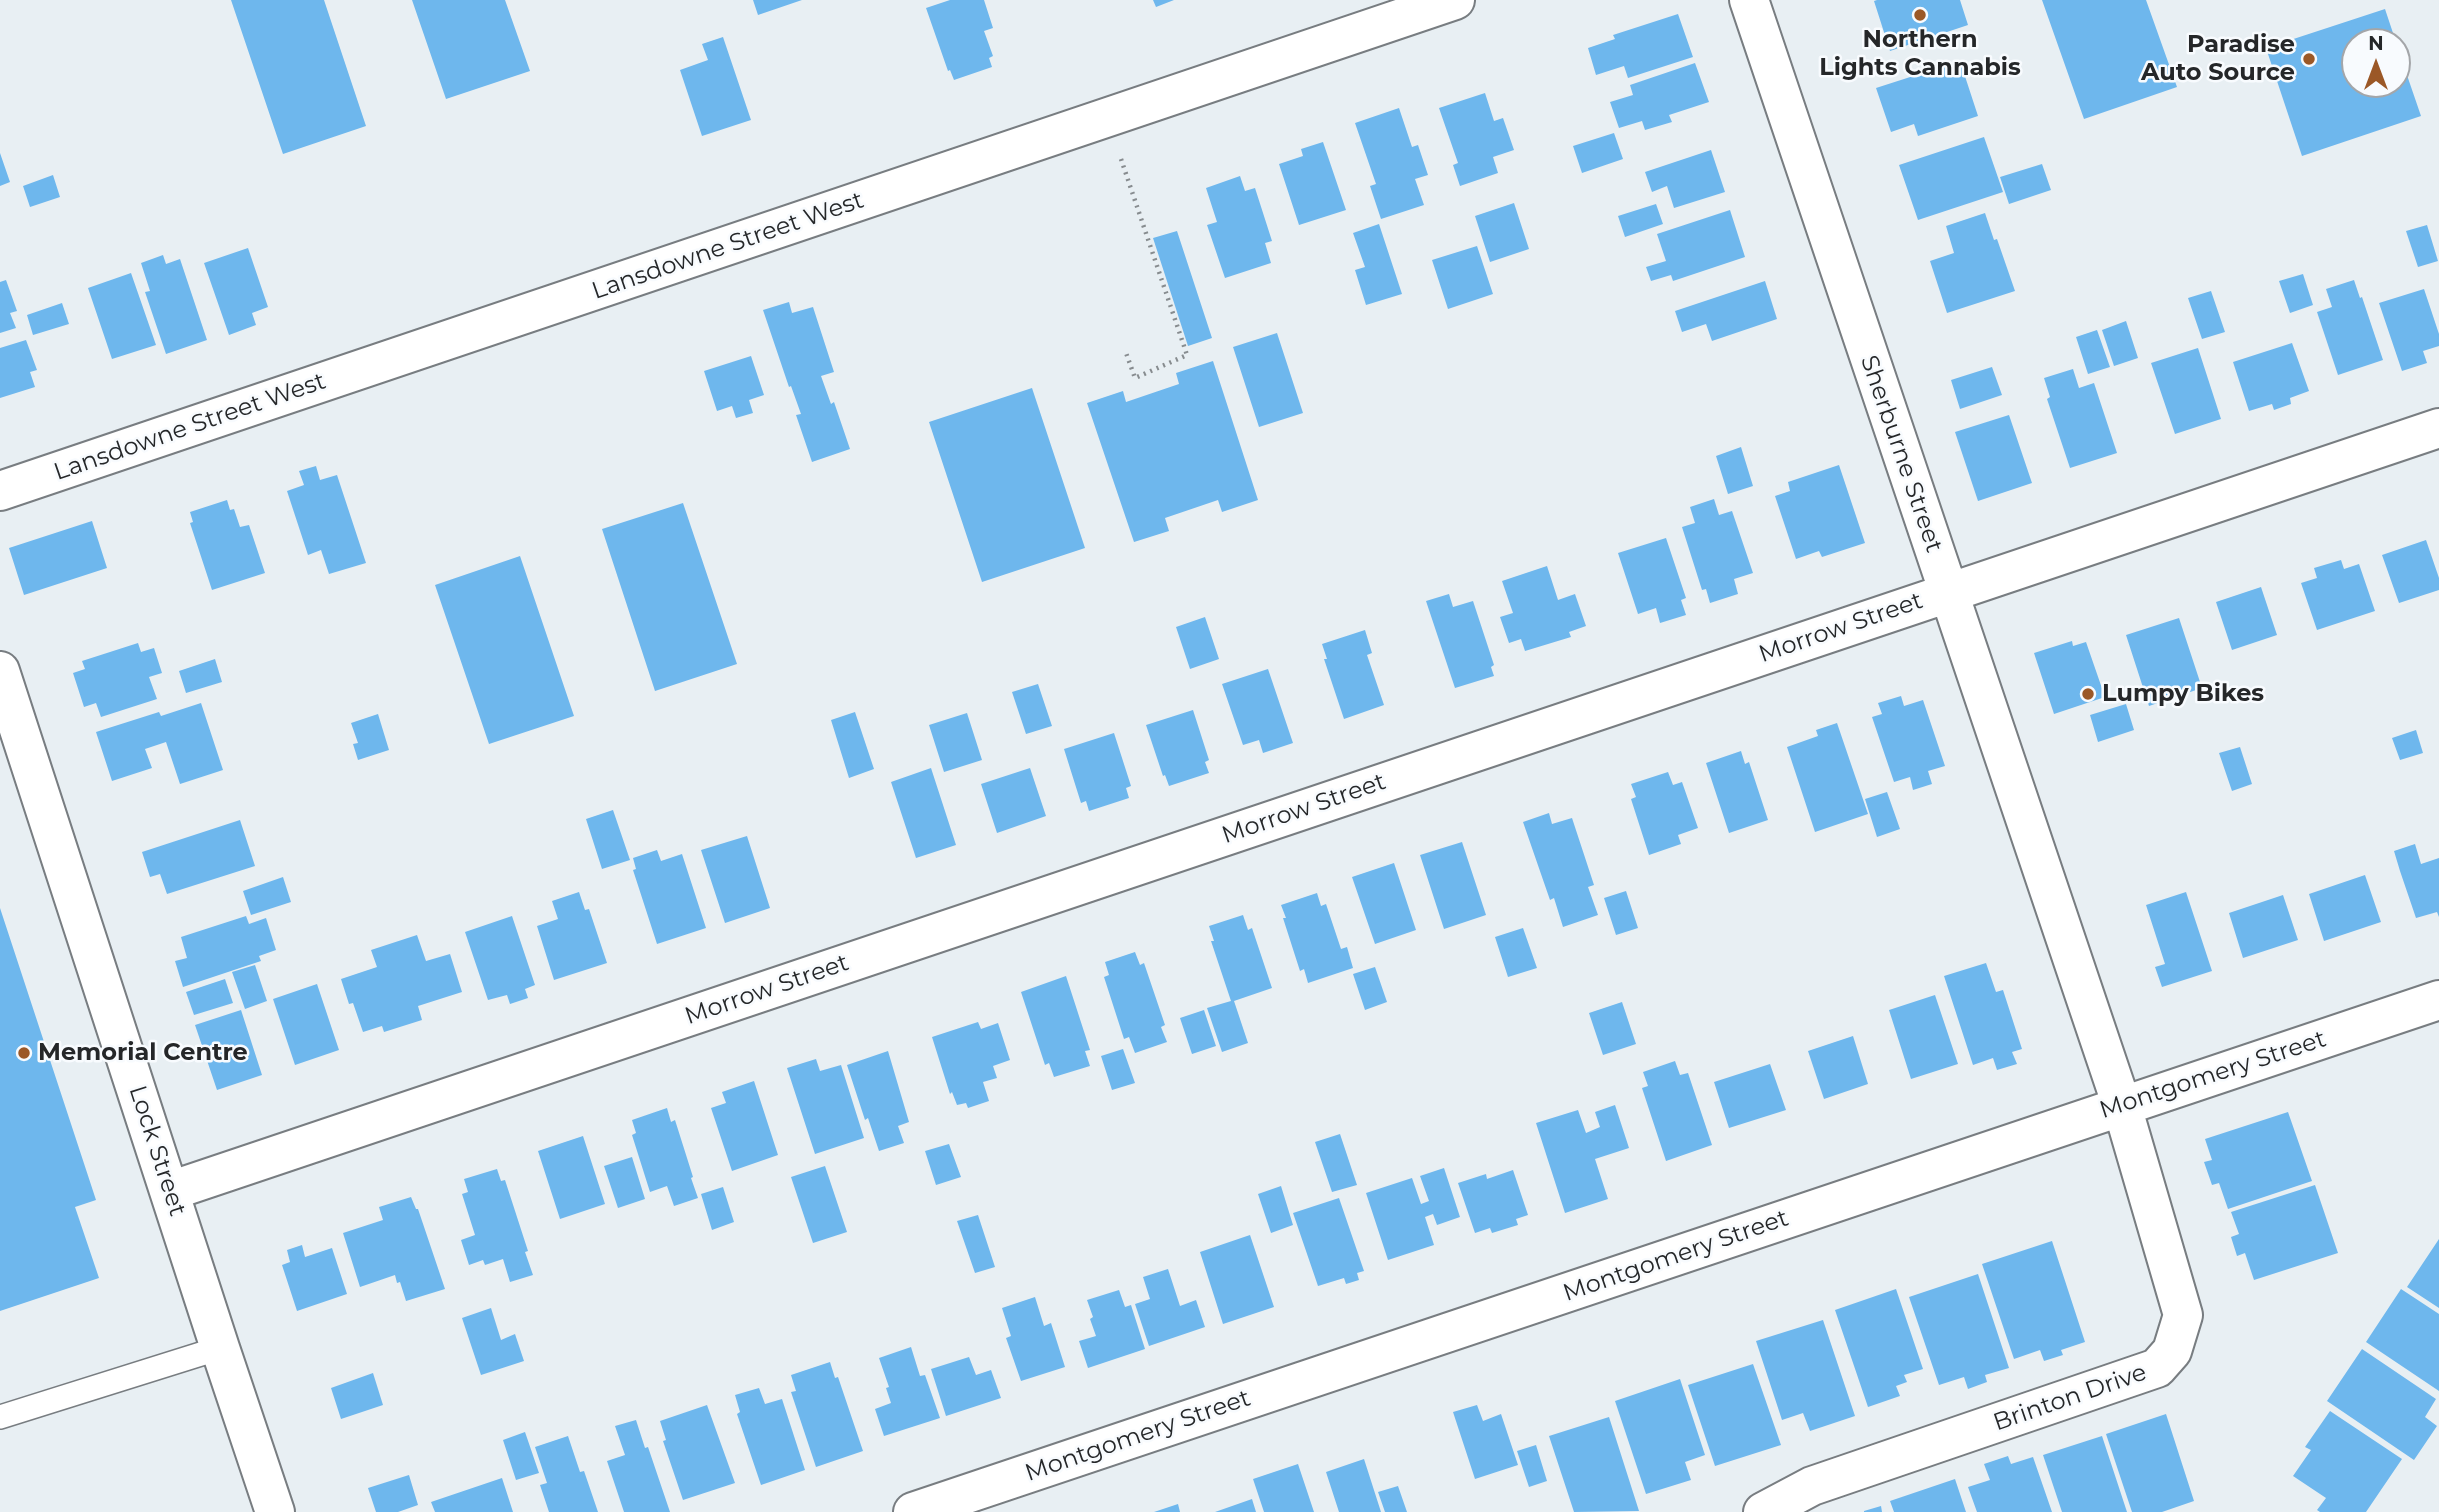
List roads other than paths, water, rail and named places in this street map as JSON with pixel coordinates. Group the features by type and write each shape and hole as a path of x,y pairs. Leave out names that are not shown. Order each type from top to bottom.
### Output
{"street":[{"name":"Lansdowne Street West","path":"0,491 1455,0"},
{"name":"Sherburne Street","path":"1749,0 2122,1106"},
{"name":"Morrow Street","path":"170,1191 2439,428"},
{"name":"Lock Street","path":"0,671 275,1512"},
{"name":"Montgomery Street","path":"913,1512 2439,1000"},
{"name":"Brinton Drive","path":"1763,1512 1812,1486 2157,1368 2172,1351 2183,1315 2122,1106"}],"lane":[{"path":"0,1417 220,1348"}],"place":[{"name":"Northern Lights Cannabis","path":"1920,15"},
{"name":"Paradise Auto Source","path":"2309,59"},
{"name":"Lumpy Bikes","path":"2088,694"},
{"name":"Memorial Centre","path":"24,1053"}]}
